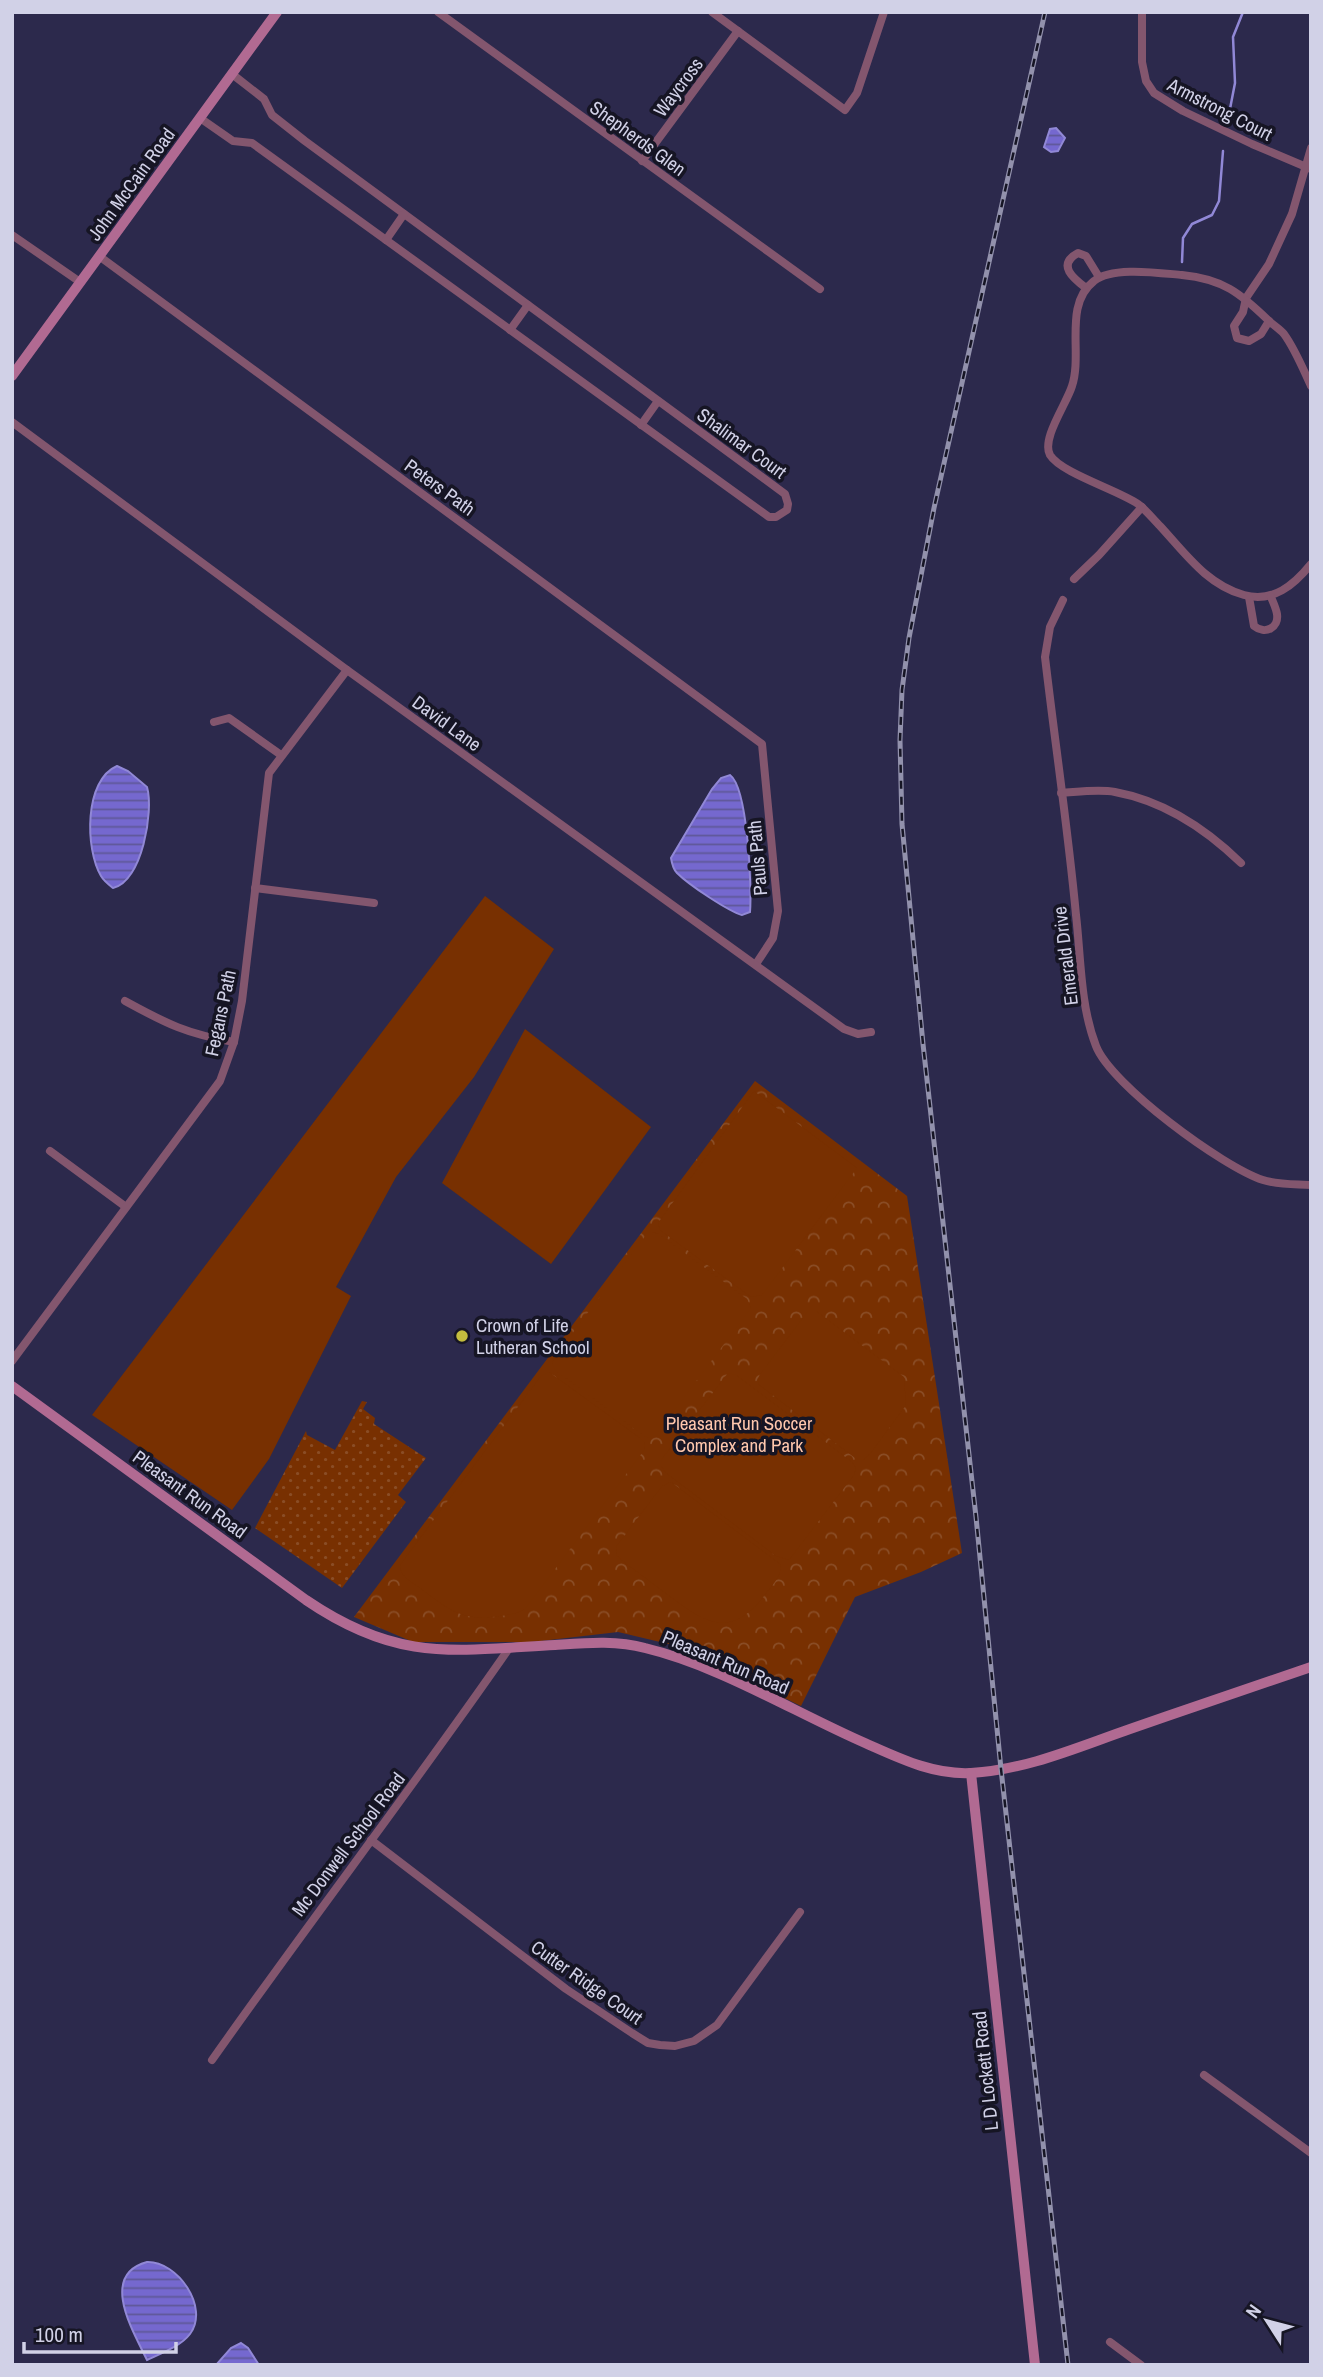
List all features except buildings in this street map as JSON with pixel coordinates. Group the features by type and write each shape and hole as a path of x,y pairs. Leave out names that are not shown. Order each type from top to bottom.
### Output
{"main road":[{"name":"John McCain Road","path":"12,376 277,12"},
{"name":"Pleasant Run Road","path":"12,1386 334,1618 373,1637 415,1647 454,1651 604,1642 642,1647 701,1666 905,1760 928,1768 971,1773 1038,1762 1311,1667"},
{"name":"L D Lockett Road","path":"971,1773 1035,2365"}],"street":[{"name":"Shepherds Glen","path":"438,12 820,289"},
{"path":"712,12 845,110 860,85 884,12"},
{"name":"Armstrong Court","path":"1142,12 1142,62 1146,81 1154,93 1183,111 1308,168"},
{"name":"Waycross","path":"642,161 738,31"},
{"name":"Shalimar Court","path":"200,118 233,141 252,144 769,517 776,517 787,510 785,494 272,116 264,99 232,74"},
{"path":"1269,321 1255,339 1249,341 1237,338 1234,326 1243,312 1246,298 1269,264 1292,214 1308,168 1311,148"},
{"path":"386,240 404,214"},
{"path":"12,235 80,282"},
{"path":"1086,288 1068,269 1073,255 1077,253 1086,257 1099,277"},
{"name":"Peters Path","path":"99,256 762,744"},
{"path":"1311,386 1284,334 1246,298 1226,286 1198,277 1119,273 1099,277 1086,288 1075,314 1076,366 1072,387 1055,423 1048,448 1056,461 1074,473 1112,489 1142,507 1216,585 1249,597 1271,597 1288,587 1311,564"},
{"path":"510,330 528,305"},
{"path":"641,425 658,401"},
{"name":"David Lane","path":"12,422 346,670 844,1028 858,1034 872,1032"},
{"path":"1074,579 1142,507"},
{"path":"1249,597 1254,626 1265,630 1276,624 1271,597"},
{"name":"Emerald Drive","path":"1063,600 1050,627 1045,657 1083,986 1089,1024 1102,1059 1120,1080 1163,1117 1232,1166 1264,1180 1311,1185"},
{"name":"Fegans Path","path":"12,1361 220,1081 234,1042 242,1001 269,773 346,670"},
{"path":"214,722 229,718 281,755"},
{"name":"Pauls Path","path":"756,964 773,938 778,911 762,744"},
{"path":"1061,793 1113,792 1160,806 1177,814 1223,845 1241,863"},
{"path":"256,888 374,903"},
{"path":"125,1001 173,1027 199,1036 234,1042"},
{"path":"50,1151 126,1207"},
{"name":"Mc Donwell School Road","path":"212,2060 305,1928 442,1746 510,1647"},
{"name":"Cutter Ridge Court","path":"371,1840 566,1989 648,2043 675,2046 694,2041 717,2025 800,1912"},
{"path":"1204,2075 1311,2152"},
{"path":"1111,2342 1140,2365"}],"green space":[{"path":"485,896 554,949 474,1077 396,1177 336,1287 351,1296 269,1459 232,1510 92,1415"},
{"path":"525,1029 651,1127 551,1264 442,1183"},
{"name":"Pleasant Run Soccer Complex and Park","path":"755,1081 907,1196 962,1553 855,1597 801,1706 677,1646 618,1632 532,1642 413,1642 354,1617"},
{"path":"754,1091 857,1168 762,1295 751,1297 660,1230 658,1223"},
{"path":"652,1232 659,1234 747,1299 751,1308 658,1432 650,1438 555,1370 552,1364 646,1235"},
{"path":"808,1311 816,1311 904,1377 906,1405 863,1460 855,1458 758,1384 759,1376"},
{"path":"549,1372 640,1438 645,1449 525,1609 512,1614 486,1617 456,1612 407,1579 400,1565 541,1376"},
{"path":"728,1373 736,1375 852,1462 856,1468 854,1475 789,1560 776,1556 666,1473 661,1466 661,1460"},
{"path":"362,1401 367,1402 363,1409 375,1418 374,1424 426,1458 398,1495 406,1502 342,1588 255,1528 306,1431 307,1435 335,1450"},
{"path":"671,1482 780,1564 780,1573 773,1585 751,1610 739,1619 715,1622 703,1618 677,1602 617,1556 616,1547 662,1486"}],"shaded area":[{"path":"1056,128 1065,138 1058,151 1051,152 1044,147 1050,129"},
{"path":"117,766 128,771 147,787 149,812 144,844 132,873 123,883 113,888 102,878 96,864 90,833 93,800 98,785 106,774"},
{"path":"730,775 741,799 748,840 750,912 742,915 699,891 675,870 671,858 712,789 721,778"},
{"path":"147,2262 169,2269 179,2277 193,2299 196,2311 195,2323 186,2339 147,2360 128,2320 122,2291 125,2279 133,2269"},
{"path":"241,2343 248,2348 259,2365 216,2365 231,2348"}],"waterway":[{"path":"1229,114 1235,83 1233,37 1243,12"},
{"path":"1182,262 1183,238 1192,224 1212,215 1219,201 1223,151"}],"railway":[{"path":"1045,12 934,508 909,638 902,690 900,740 902,824 923,1044 1068,2365"}],"place":[{"name":"Crown of Life Lutheran School","path":"462,1336"}]}
